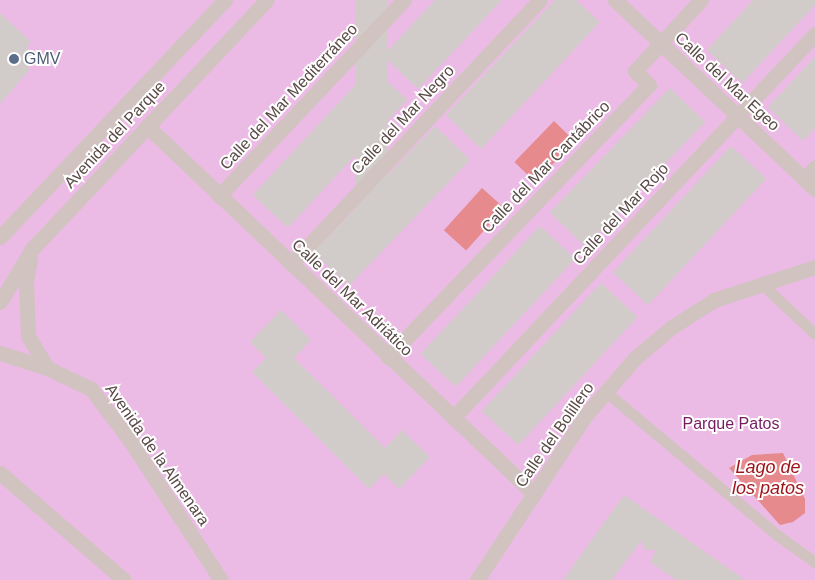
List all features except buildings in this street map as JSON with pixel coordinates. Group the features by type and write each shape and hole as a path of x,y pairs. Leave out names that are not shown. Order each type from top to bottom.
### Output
{"street":[{"name":"Avenida del Parque","path":"0,237 225,0"},
{"name":"Avenida del Parque","path":"0,302 32,249 267,0"},
{"name":"Calle del Mar Mediterráneo","path":"219,196 404,0"},
{"name":"Calle del Mar Negro","path":"291,264 540,0"},
{"name":"Calle del Mar Egeo","path":"615,0 809,184"},
{"name":"Calle del Mar Cantábrico","path":"388,357 649,85 635,71 701,0"},
{"name":"Calle del Mar Rojo","path":"453,418 815,34"},
{"name":"Calle del Mar Adriático","path":"147,126 534,494"},
{"path":"809,184 815,167"},
{"path":"32,249 26,280 28,336 47,368"},
{"name":"Calle del Bolillero","path":"477,580 586,415 634,360 672,327 714,300 815,267"},
{"path":"763,285 815,334"},
{"name":"Avenida de la Almenara","path":"0,353 47,368 91,389 129,439 221,580"},
{"path":"606,392 777,535 815,562"},
{"path":"0,473 124,580"}],"green space":[{"name":"Parque Patos","path":"0,0 815,0 815,580 0,580"}],"water":[{"path":"554,121 575,141 535,182 514,162"},
{"path":"482,188 504,208 466,250 444,230"},
{"name":"Lago de los patos","path":"783,453 805,499 805,513 793,522 780,525 729,468 752,455"}],"place":[{"name":"GMV","path":"14,59"}]}
